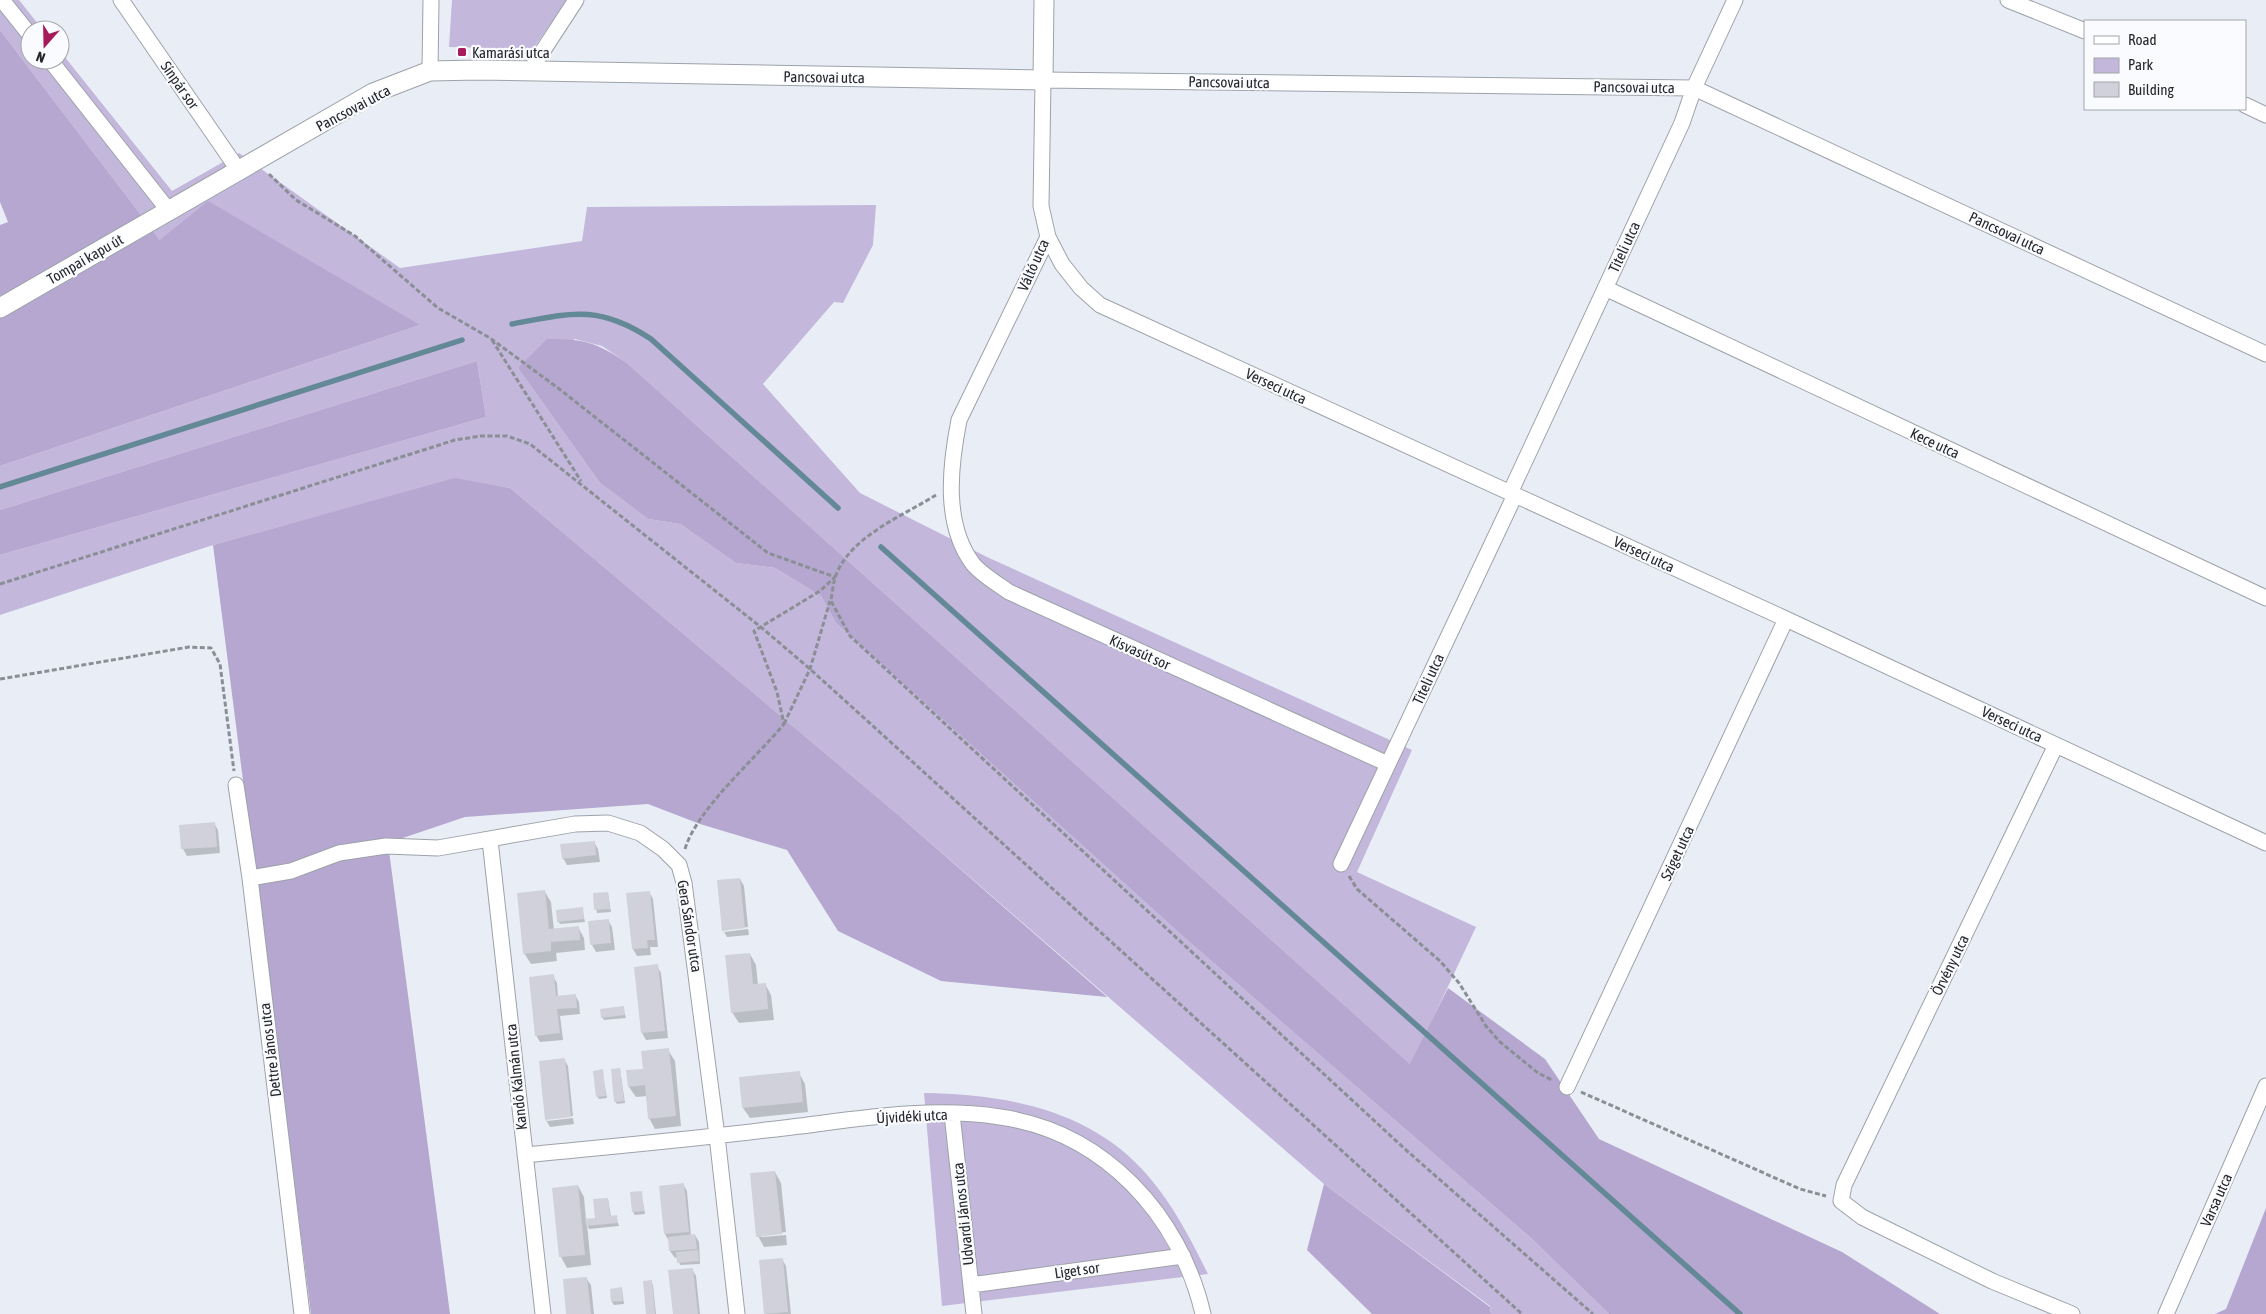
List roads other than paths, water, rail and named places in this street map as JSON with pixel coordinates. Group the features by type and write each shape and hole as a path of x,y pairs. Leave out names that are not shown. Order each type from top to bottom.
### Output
{"street":[{"path":"2,0 20,22"},
{"name":"Sínpár sor","path":"121,0 239,171"},
{"path":"430,72 431,0"},
{"path":"529,72 576,0"},
{"name":"Váltó utca","path":"952,486 952,452 959,420 1048,237 1041,206 1044,0"},
{"name":"Titeli utca","path":"1342,864 1682,123 1694,88 1735,0"},
{"path":"2008,0 2084,31"},
{"path":"58,70 169,211"},
{"name":"Pancsovai utca","path":"169,211 374,93 430,72 1694,88 2266,354"},
{"path":"2246,105 2266,115"},
{"name":"Tompai kapu út","path":"0,308 169,211"},
{"name":"Verseci utca","path":"1048,237 1067,270 1081,288 1100,306 1786,619 2266,843"},
{"name":"Kece utca","path":"1605,288 2266,598"},
{"name":"Kisvasút sor","path":"952,486 954,517 961,545 974,566 1009,592 1388,764"},
{"name":"Sziget utca","path":"1567,1087 1786,619"},
{"name":"Örvény utca","path":"2056,745 1844,1185 1841,1201 1862,1217 1992,1280 2072,1314"},
{"name":"Dettre János utca","path":"236,785 250,878 302,1314"},
{"name":"Gera Sándor utca","path":"250,878 291,871 339,853 386,846 438,848 575,824 608,823 640,833 663,849 679,865 684,883 717,1136 737,1314"},
{"name":"Kandó Kálmán utca","path":"490,840 543,1314"},
{"name":"Varsa utca","path":"2166,1314 2266,1086"},
{"name":"Újvidéki utca","path":"525,1155 911,1114 985,1115 1025,1122 1048,1129 1092,1151 1130,1180 1146,1197 1173,1235 1198,1289 1204,1314"},
{"name":"Udvardi János utca","path":"952,1114 974,1314"},
{"name":"Liget sor","path":"971,1285 1183,1256"}],"waterway":[{"path":"512,324 583,314 615,320 632,328 651,339 838,508"},
{"path":"0,487 462,340"},
{"path":"881,547 1740,1314"}],"place":[{"name":"Kamarási utca","path":"462,52"}]}
